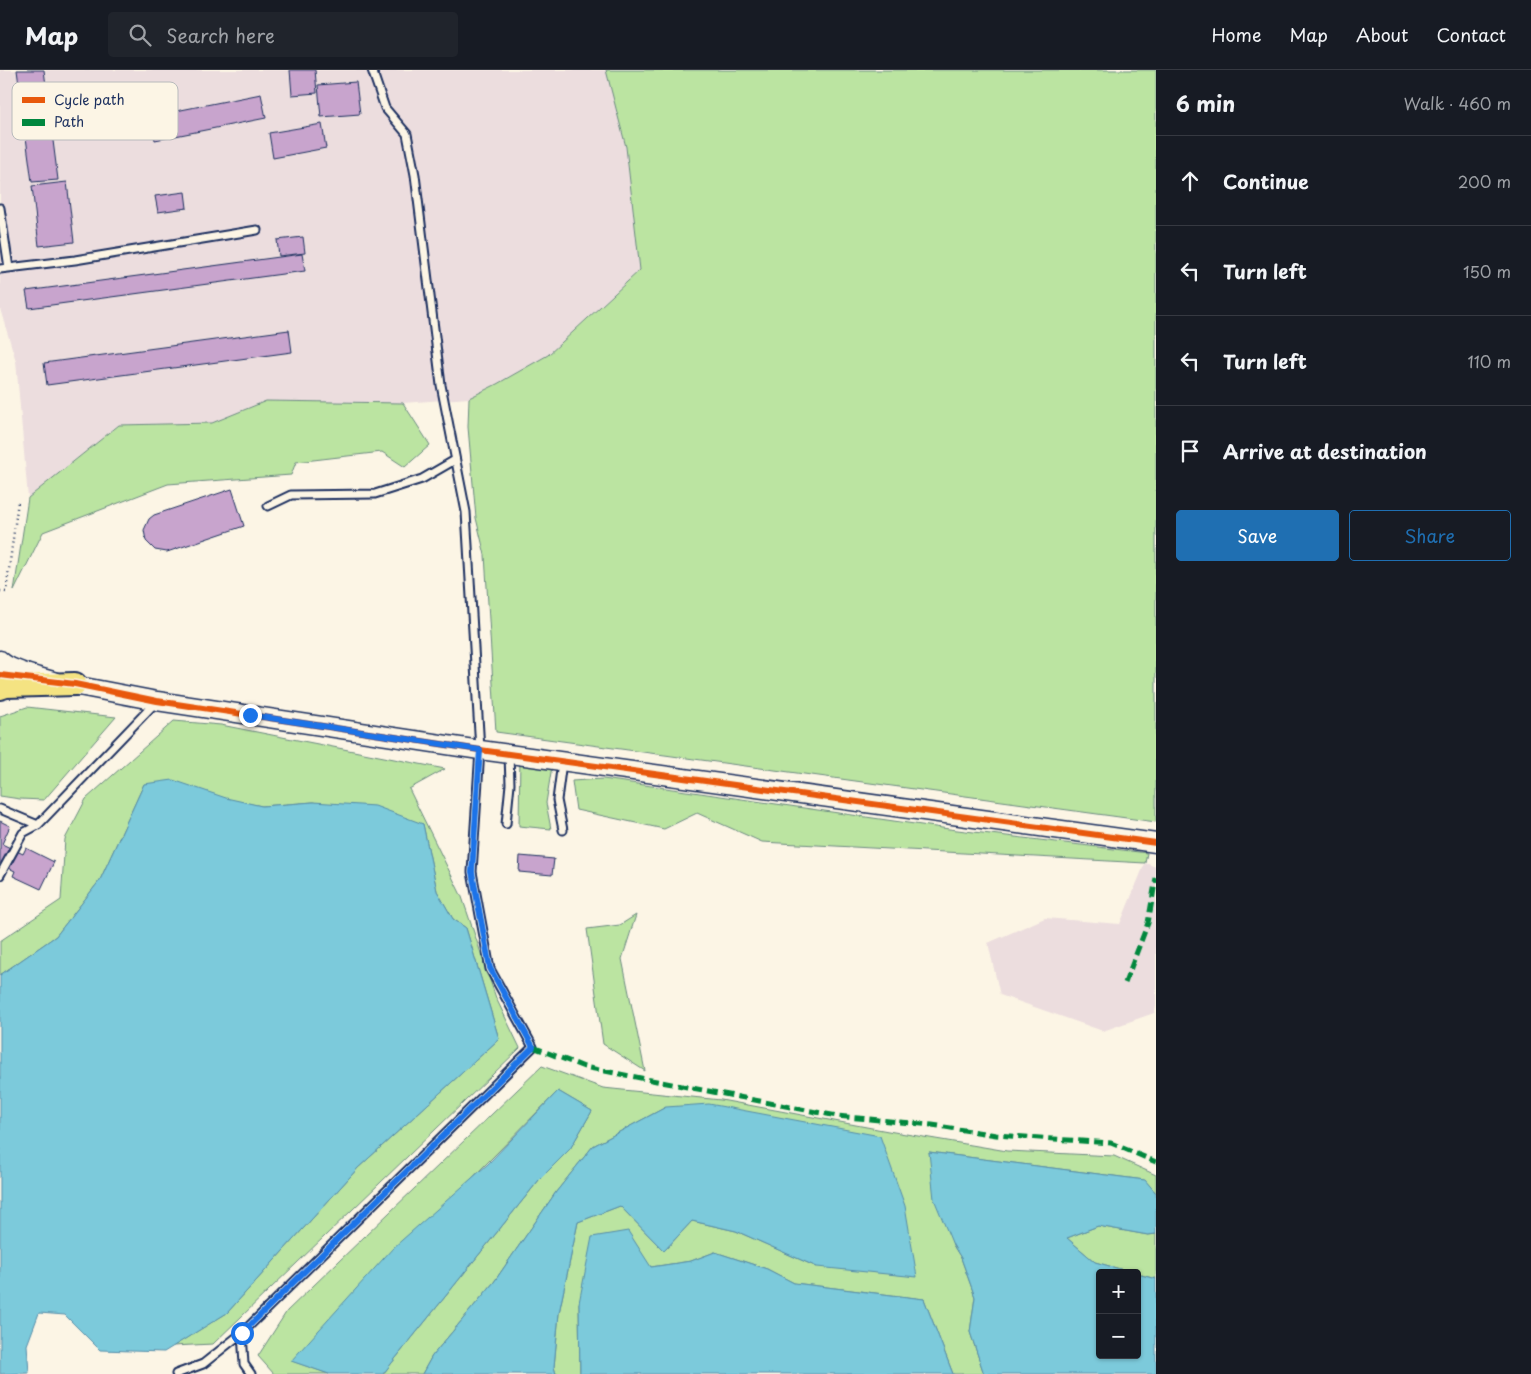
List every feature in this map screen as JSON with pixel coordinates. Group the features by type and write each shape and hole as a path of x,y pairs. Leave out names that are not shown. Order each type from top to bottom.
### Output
{"highway":[{"path":"0,688 6,686 65,683"}],"street":[{"path":"0,660 3,664 16,669 65,683"},
{"path":"0,675 65,683 157,701 562,762 1156,843"}],"lane":[{"path":"176,1374 203,1364 242,1333 533,1047 490,968 472,872 480,750 466,512 441,385 415,175 407,134 385,108 372,70"},
{"path":"0,208 9,268"},
{"path":"0,269 75,260 257,230"},
{"path":"268,506 292,495 375,494 422,479 455,460"},
{"path":"0,875 24,833 38,825 157,701"},
{"path":"506,824 510,784 509,754"},
{"path":"562,762 557,800 563,830"},
{"path":"0,809 38,825"},
{"path":"242,1333 244,1364 251,1374"}],"path":[{"path":"0,591 6,592 18,501"}],"shaded area":[{"path":"0,70 607,70 626,147 640,270 548,355 469,398 403,403 266,401 212,423 119,425 28,498 16,361 0,309"},
{"path":"1145,863 1156,867 1156,1006 1154,1013 1103,1031 1000,995 988,943 1045,918 1120,924"}],"green space":[{"path":"606,70 1156,70 1156,822 496,732 485,555 476,518 468,427 469,398 548,355 640,270 626,147"},
{"path":"266,401 403,403 430,445 405,467 382,452 296,462 291,475 168,484 43,532 14,591 28,498 119,425 212,423"},
{"path":"27,707 116,717 44,800 0,796 0,716"},
{"path":"174,721 221,725 445,769 409,789 462,897 496,998 520,1048 213,1344 173,1346 227,1313 358,1168 499,1039 466,928 453,919 437,891 423,824 313,802 262,806 144,784 100,880 56,936 0,975 0,941 61,900 65,839 86,799"},
{"path":"520,756 553,760 546,803 551,829 519,826"},
{"path":"603,779 949,829 1147,853 1145,863 762,842 697,813 664,829 576,810 572,781"},
{"path":"636,915 622,959 645,1071 603,1044 587,929 620,925"},
{"path":"542,1066 603,1088 721,1100 1007,1151 1114,1156 1156,1175 1156,1193 1144,1180 929,1152 953,1245 961,1258 975,1297 970,1332 984,1374 953,1374 924,1299 794,1283 767,1269 715,1252 691,1261 651,1267 579,1303 580,1374 556,1374 554,1367 559,1313 578,1222 620,1206 664,1251 692,1221 736,1231 817,1267 666,1107 593,1146 556,1192 494,1282 432,1356 422,1374 383,1374 539,1180 570,1149 592,1111 558,1091 292,1361 329,1374 274,1374 258,1356 287,1311"},
{"path":"1098,1226 1148,1235 1156,1234 1156,1279 1141,1275 1141,1269 1120,1269 1095,1262 1067,1238"}],"water":[{"path":"173,780 226,798 262,806 313,802 375,806 423,824 437,891 453,919 466,928 499,1039 358,1168 227,1313 164,1352 100,1350 65,1315 39,1313 27,1345 29,1373 0,1374 0,975 56,936 100,880 144,784"},
{"path":"558,1091 592,1111 570,1149 539,1180 383,1374 329,1374 291,1361 393,1248 488,1164"},
{"path":"709,1104 880,1136 905,1206 917,1277 817,1267 736,1231 692,1221 664,1251 620,1206 578,1222 559,1313 554,1367 556,1374 422,1374 432,1356 494,1282 556,1192 593,1146 666,1107"},
{"path":"929,1152 1145,1180 1156,1193 1156,1234 1148,1235 1098,1226 1067,1238 1095,1262 1120,1269 1096,1269 1096,1359 1141,1359 1141,1275 1156,1279 1156,1374 984,1374 970,1332 975,1297 961,1258 953,1245 934,1199"},
{"path":"628,1231 651,1267 691,1261 715,1252 767,1269 794,1283 924,1299 953,1374 580,1374 579,1303 592,1237"}],"building":[{"path":"17,70 44,70 46,82 19,82"},
{"path":"290,70 315,70 317,93 292,95"},
{"path":"356,82 360,114 321,117 318,85"},
{"path":"261,94 266,118 178,135 178,111"},
{"path":"322,124 326,148 273,158 269,133"},
{"path":"26,140 53,140 58,180 32,182"},
{"path":"67,182 74,242 39,246 32,186"},
{"path":"185,192 187,208 158,212 155,196"},
{"path":"303,237 305,253 279,256 277,240"},
{"path":"302,254 305,271 29,308 26,291"},
{"path":"289,330 292,352 47,385 44,363"},
{"path":"232,489 244,526 167,552 155,550 146,541 144,530 149,519 154,515"},
{"path":"0,821 10,826 2,844 23,854 26,848 54,862 41,889 13,876 15,871 0,864"},
{"path":"520,856 554,859 552,875 519,872"}],"marked path":[{"path":"1125,983 1148,923 1156,878"},
{"path":"533,1047 584,1067 837,1116 932,1125 996,1135 1111,1143 1156,1162"}],"cycle path":[{"path":"0,675 75,684 157,701 480,750 1156,843"}],"route":[{"path":"242,1333 533,1047 490,968 472,872 480,750 250,715"}]}
